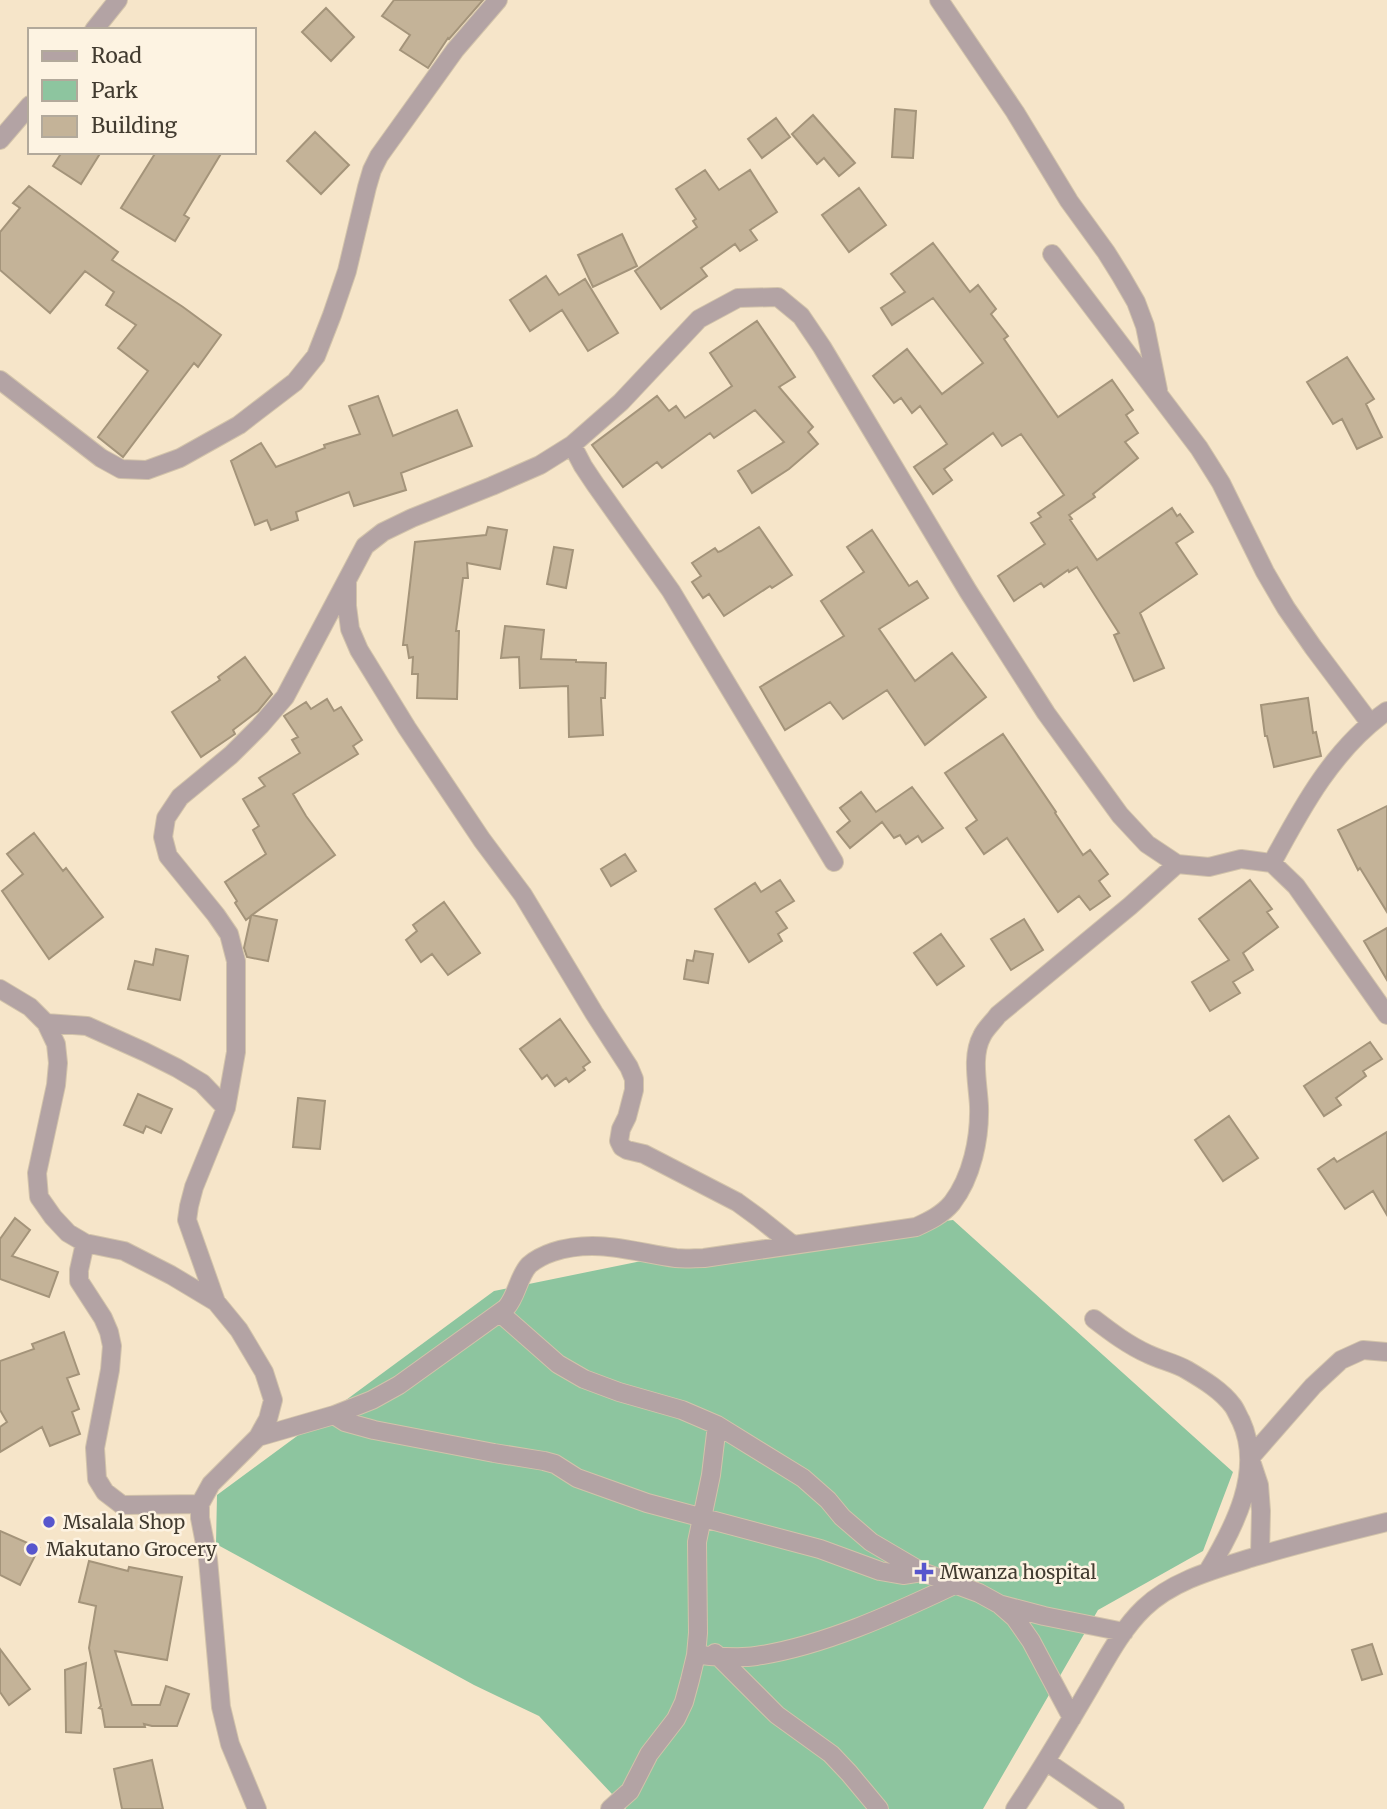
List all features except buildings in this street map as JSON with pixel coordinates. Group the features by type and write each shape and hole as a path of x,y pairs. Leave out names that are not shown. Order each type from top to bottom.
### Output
{"street":[{"path":"96,28 118,0"},
{"path":"0,380 101,458 121,469 147,470 180,458 239,425 295,382 316,356 346,271 367,187 379,156 455,50 498,0"},
{"path":"939,0 1014,112 1069,201 1106,252 1136,302 1145,326 1159,395"},
{"path":"0,140 28,107"},
{"path":"1052,254 1199,448 1221,483 1286,608 1370,723"},
{"path":"257,1809 230,1744 221,1707 208,1559 200,1504 211,1484 258,1437 268,1419 272,1400 264,1372 239,1331 216,1302 187,1220 194,1186 226,1108 236,1052 236,961 229,934 168,856 163,837 166,818 180,797 231,755 285,697 365,546 383,532 540,465 572,445 621,402 699,318 738,298 778,297 801,316 822,347 968,591 1046,713 1120,815 1147,844 1177,864 1209,867 1241,859 1272,863 1296,886 1387,1015"},
{"path":"572,445 595,484 671,590 834,862"},
{"path":"347,578 350,629 359,650 407,728 482,840 523,895 593,1013 629,1067 634,1079 634,1090 621,1129 619,1141 622,1147 644,1154 737,1202 793,1245"},
{"path":"1272,863 1300,810 1331,766 1370,723 1387,712"},
{"path":"258,1437 334,1415 399,1385 500,1313 511,1302 528,1266 543,1255 568,1247 589,1245 679,1258 704,1258 916,1227 936,1217 951,1204 972,1160 979,1109 976,1057 981,1037 998,1015 1177,864"},
{"path":"0,989 30,1007 46,1023 56,1044 56,1085 37,1173 39,1196 52,1217 68,1233 85,1243 124,1251 216,1302"},
{"path":"46,1023 87,1026 145,1052 202,1083 226,1108"},
{"path":"85,1243 79,1281 103,1318 111,1346 110,1370 95,1448 97,1479 105,1492 122,1505 200,1504"},
{"path":"500,1313 558,1364 584,1379 682,1410 717,1425 803,1478 828,1500 856,1531 871,1542 922,1572 979,1593 999,1604 1016,1618 1031,1641 1072,1718"},
{"path":"1094,1319 1148,1354 1184,1368 1211,1385 1234,1407 1244,1429 1259,1485 1260,1555"},
{"path":"1208,1571 1236,1519 1250,1458 1313,1386 1340,1360 1363,1350 1387,1352"},
{"path":"334,1415 345,1422 374,1430 555,1464 577,1478 660,1507 820,1549 880,1572 903,1576 922,1572"},
{"path":"610,1809 630,1791 649,1754 676,1719 684,1702 696,1655 697,1542 717,1425"},
{"path":"1016,1809 1124,1632 1144,1608 1171,1588 1208,1571 1387,1522"},
{"path":"696,1655 753,1657 795,1648 833,1637 954,1585"},
{"path":"999,1604 1124,1632"},
{"path":"698,1633 717,1656 778,1715 831,1754 879,1809"},
{"path":"1047,1762 1115,1809"}],"green space":[{"path":"953,1220 1233,1472 1203,1551 1098,1610 983,1809 626,1809 539,1716 474,1685 216,1544 217,1495 494,1291 676,1254"}],"place":[{"name":"Msalala Shop","path":"49,1522"},
{"name":"Makutano Grocery","path":"32,1549"},
{"name":"Mwanza hospital","path":"924,1572"}]}
